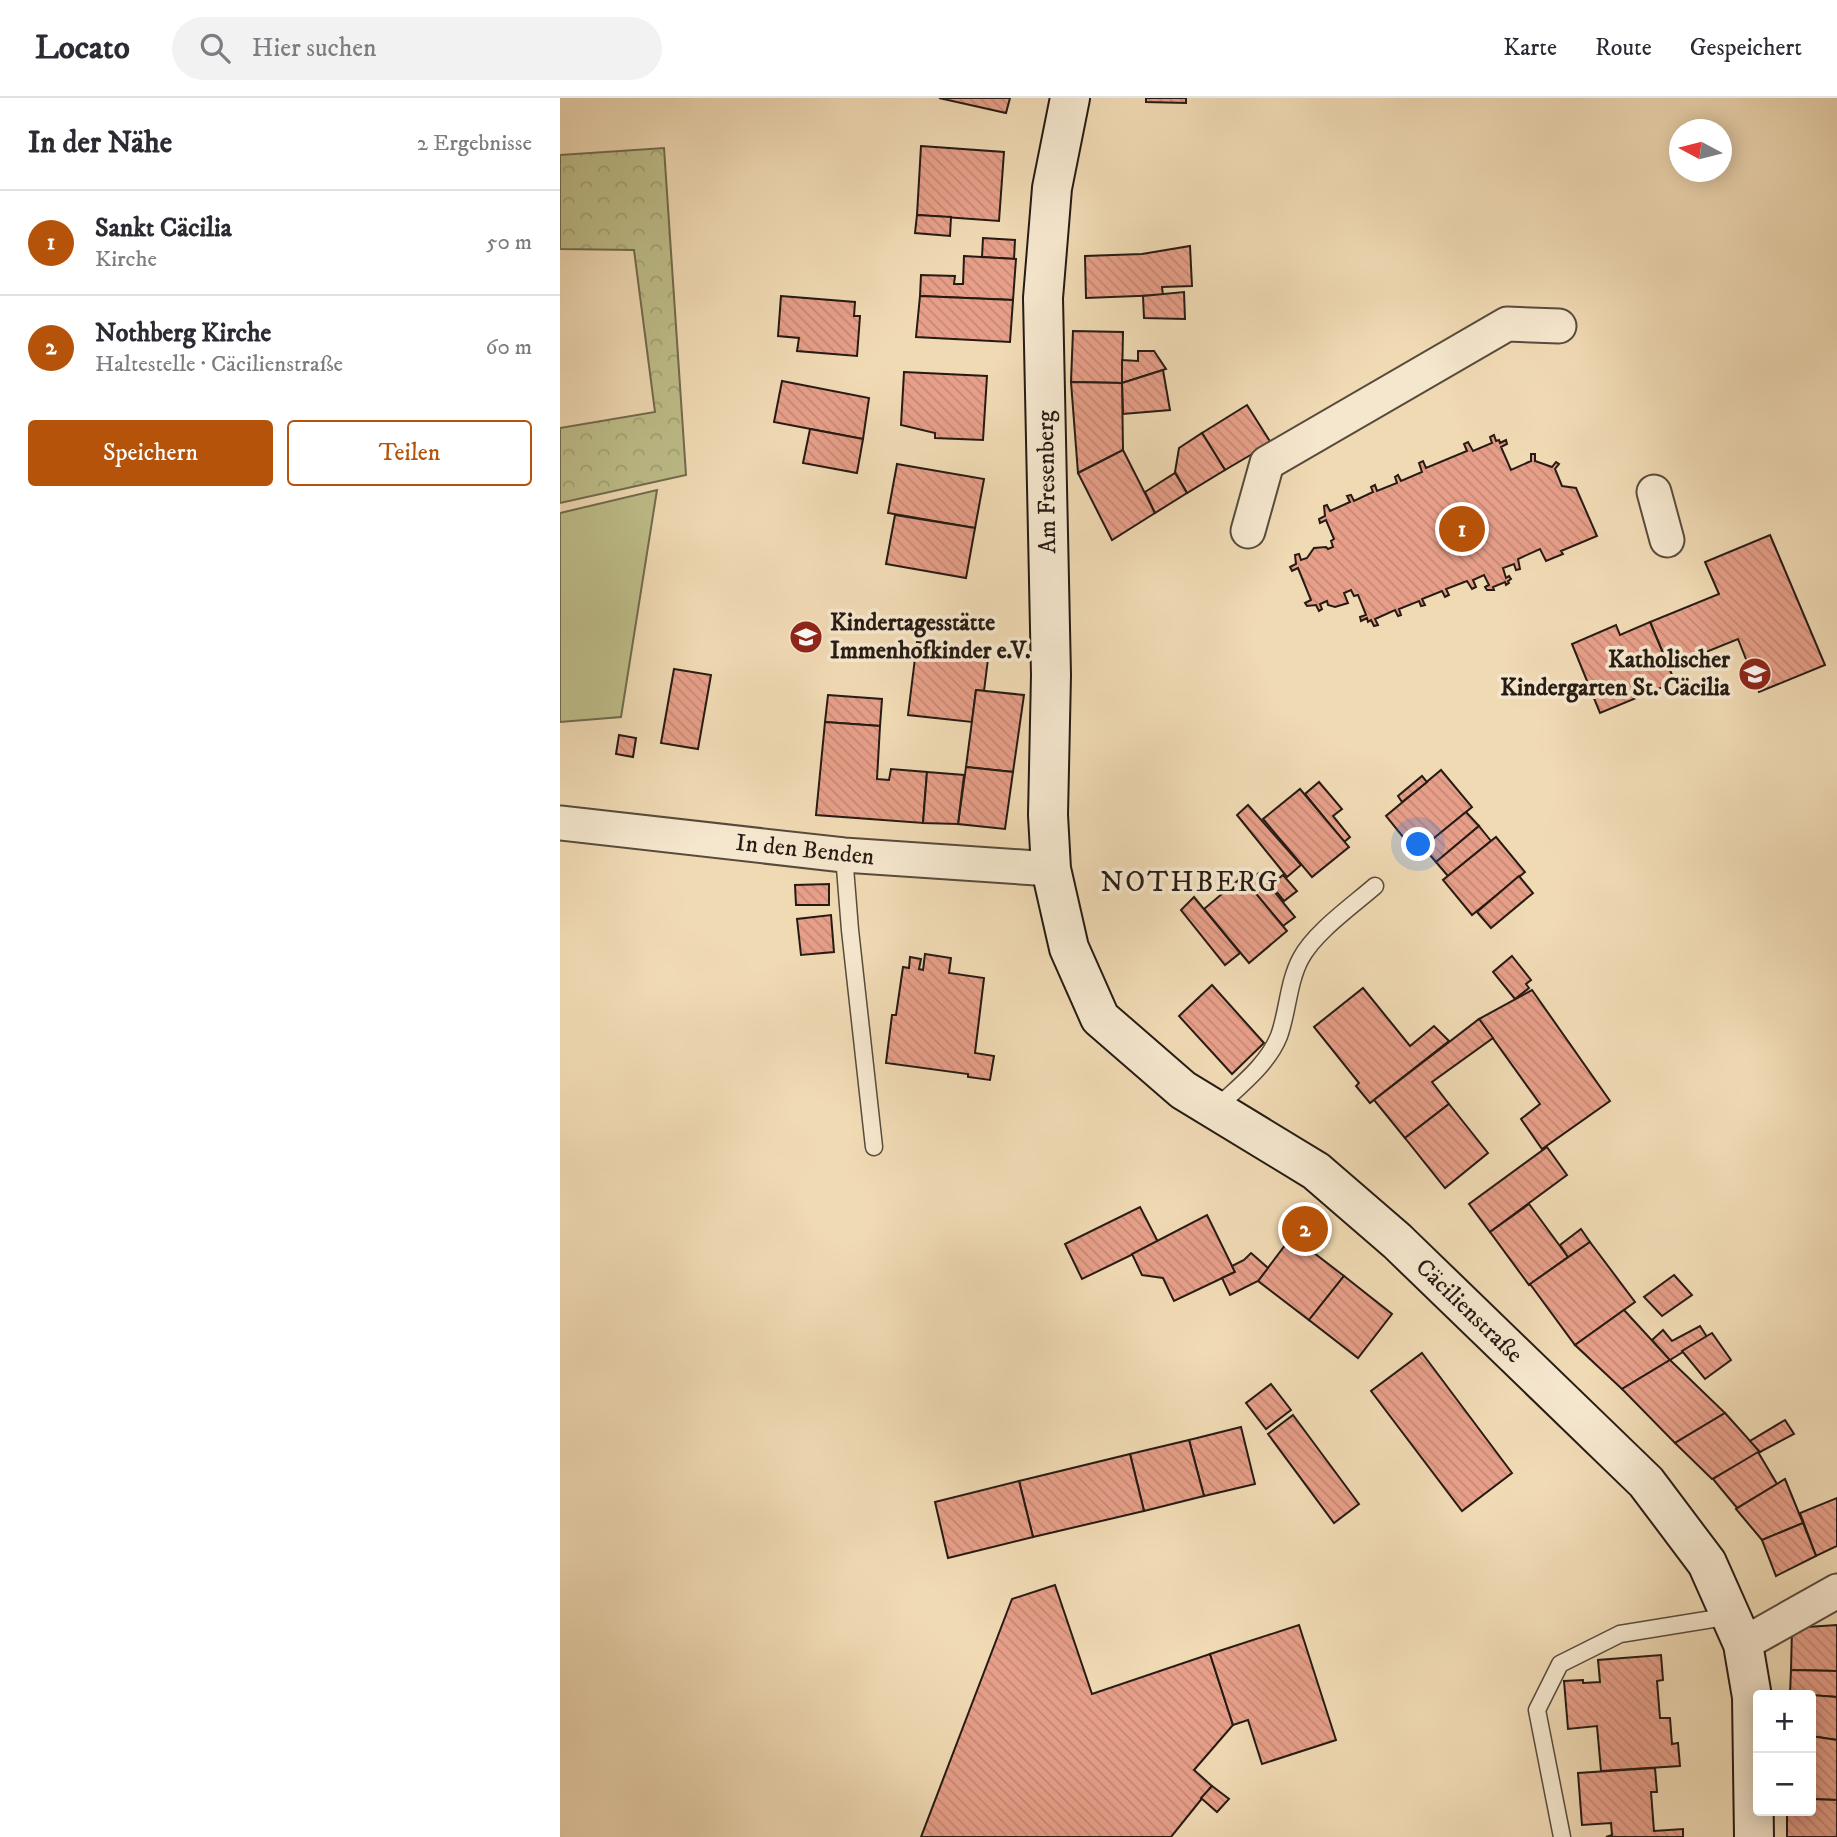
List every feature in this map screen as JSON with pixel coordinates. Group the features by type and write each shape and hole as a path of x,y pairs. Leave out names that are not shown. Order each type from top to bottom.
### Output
{"street":[{"name":"Am Fresenberg","path":"1051,869 1048,815 1051,675 1043,298 1052,188 1070,98"},
{"path":"1248,531 1267,463 1507,324 1559,326"},
{"path":"1654,492 1670,552"},
{"name":"In den Benden","path":"560,823 844,855 1051,869"},
{"name":"Cäcilienstraße","path":"1051,869 1069,948 1100,1018 1184,1090 1317,1171 1397,1241 1646,1482 1707,1563 1737,1630 1752,1697 1754,1837"},
{"path":"1737,1630 1837,1591"}],"lane":[{"path":"844,855 874,1147"},
{"path":"1215,1109 1265,1060 1278,1038 1301,957 1315,940 1374,886"},
{"path":"1562,1837 1537,1710 1560,1664 1620,1634 1737,1630"}],"green space":[{"path":"664,148 686,475 560,503 560,428 655,412 634,250 560,249 560,155"},
{"path":"657,490 621,717 560,722 560,513"}],"building":[{"path":"939,98 1010,98 1006,113"},
{"path":"1146,98 1186,98 1186,103 1146,102"},
{"path":"921,146 1004,152 999,221 917,215"},
{"path":"917,215 951,217 950,236 915,233"},
{"path":"983,238 1015,240 1014,259 982,257"},
{"path":"1190,246 1192,286 1162,287 1163,295 1086,298 1085,256 1142,254"},
{"path":"964,256 1016,259 1013,300 920,296 921,275 955,276 954,284 963,284"},
{"path":"1184,292 1185,319 1144,318 1143,296"},
{"path":"781,296 855,302 854,316 860,316 857,356 797,351 799,338 778,336"},
{"path":"920,296 1013,300 1010,342 916,337"},
{"path":"1073,331 1123,332 1122,383 1071,382"},
{"path":"1138,351 1154,351 1166,369 1122,383 1122,360 1138,361"},
{"path":"1163,370 1170,410 1123,414 1122,383"},
{"path":"904,372 987,376 983,440 935,438 935,433 901,425"},
{"path":"782,381 869,398 863,439 774,422"},
{"path":"1071,382 1122,383 1123,450 1078,473"},
{"path":"1247,405 1271,443 1225,470 1202,433"},
{"path":"810,429 863,439 857,473 803,463"},
{"path":"1202,433 1225,470 1187,493 1175,472 1179,448"},
{"path":"1494,435 1500,443 1506,440 1507,444 1501,447 1511,470 1531,461 1531,454 1535,454 1535,461 1552,467 1556,462 1559,464 1555,469 1562,486 1576,488 1597,536 1561,551 1563,554 1546,561 1540,549 1518,559 1520,569 1516,570 1514,564 1503,568 1506,578 1509,576 1511,579 1506,585 1505,582 1493,587 1494,590 1487,590 1485,587 1489,585 1484,575 1473,580 1476,587 1472,589 1467,581 1446,589 1449,595 1445,597 1442,591 1422,599 1425,605 1421,606 1419,601 1399,609 1401,615 1398,616 1395,610 1375,619 1378,625 1374,626 1367,618 1361,621 1360,617 1366,615 1358,595 1354,596 1351,590 1344,593 1348,603 1335,607 1328,605 1327,601 1320,604 1322,609 1319,611 1316,605 1307,606 1305,603 1311,600 1298,568 1292,571 1290,567 1296,564 1295,555 1299,554 1301,560 1307,558 1314,548 1333,547 1331,541 1334,539 1326,520 1320,523 1319,519 1325,516 1324,506 1327,505 1330,511 1350,502 1347,496 1351,495 1354,501 1373,492 1371,487 1375,485 1377,491 1397,483 1395,477 1398,475 1401,481 1422,472 1419,463 1423,461 1426,468 1467,451 1464,444 1468,442 1473,451 1492,443 1490,437"},
{"path":"1123,450 1155,513 1112,540 1078,473"},
{"path":"897,464 984,479 975,528 888,513"},
{"path":"1175,473 1187,493 1155,513 1145,492"},
{"path":"895,515 975,528 966,578 886,564"},
{"path":"1770,535 1825,665 1759,692 1738,639 1669,667 1650,622 1719,594 1705,562"},
{"path":"1650,622 1675,682 1600,713 1572,644 1616,625 1620,635"},
{"path":"917,642 989,651 984,691 976,690 972,722 908,715"},
{"path":"674,669 711,675 698,749 661,743"},
{"path":"976,690 1024,695 1013,772 966,767"},
{"path":"828,695 882,699 880,726 825,722"},
{"path":"825,722 880,726 877,779 889,780 891,769 927,772 923,823 816,815"},
{"path":"619,735 636,738 633,757 616,754"},
{"path":"966,767 1013,772 1005,829 958,824"},
{"path":"1441,770 1472,807 1416,853 1386,816"},
{"path":"927,772 964,775 958,824 923,823"},
{"path":"1422,776 1427,782 1402,802 1398,796"},
{"path":"1319,782 1342,809 1333,816 1350,837 1344,842 1305,794"},
{"path":"1300,789 1349,847 1312,877 1263,819"},
{"path":"1248,805 1301,865 1287,877 1237,815"},
{"path":"1466,812 1479,826 1436,862 1423,847"},
{"path":"1479,826 1491,841 1448,876 1436,862"},
{"path":"1496,837 1525,872 1472,915 1443,880"},
{"path":"1259,873 1295,917 1283,926 1247,883"},
{"path":"1283,875 1297,891 1284,901 1271,885"},
{"path":"1519,876 1533,893 1491,928 1477,912"},
{"path":"1242,877 1287,931 1249,963 1204,909"},
{"path":"829,884 829,905 796,905 795,885"},
{"path":"1194,897 1240,953 1225,965 1181,910"},
{"path":"831,915 834,952 801,955 797,919"},
{"path":"925,954 951,958 949,973 984,978 975,1053 994,1056 990,1080 968,1077 968,1074 886,1063 892,1015 896,1015 903,967 909,968 910,957 921,959 919,969 923,970"},
{"path":"1512,956 1531,980 1526,984 1529,988 1515,999 1493,972"},
{"path":"1212,985 1264,1043 1232,1074 1179,1016"},
{"path":"1363,988 1410,1046 1434,1026 1449,1041 1370,1103 1356,1086 1359,1083 1314,1027"},
{"path":"1532,990 1610,1101 1542,1149 1521,1119 1540,1104 1479,1019"},
{"path":"1479,1019 1493,1038 1432,1082 1449,1104 1405,1138 1374,1100"},
{"path":"1449,1104 1488,1153 1445,1188 1405,1138"},
{"path":"1547,1147 1567,1175 1490,1232 1469,1204"},
{"path":"1529,1204 1568,1257 1529,1285 1490,1232"},
{"path":"1140,1207 1158,1242 1082,1279 1065,1244"},
{"path":"1207,1215 1235,1272 1174,1301 1163,1278 1142,1275 1132,1254"},
{"path":"1581,1229 1590,1242 1568,1257 1560,1245"},
{"path":"1292,1236 1344,1276 1309,1320 1258,1281"},
{"path":"1590,1242 1635,1302 1575,1345 1530,1284"},
{"path":"1251,1253 1268,1268 1258,1281 1230,1295 1222,1278 1235,1272 1232,1266"},
{"path":"1674,1275 1692,1295 1662,1316 1644,1297"},
{"path":"1344,1276 1392,1314 1358,1358 1309,1320"},
{"path":"1624,1310 1670,1360 1622,1389 1575,1345"},
{"path":"1700,1326 1707,1337 1670,1360 1652,1340 1663,1330 1672,1341"},
{"path":"1712,1333 1731,1360 1705,1379 1682,1351"},
{"path":"1422,1353 1512,1473 1462,1511 1371,1391"},
{"path":"1670,1360 1725,1413 1675,1443 1622,1389"},
{"path":"1271,1384 1291,1410 1266,1429 1246,1403"},
{"path":"1725,1413 1760,1452 1712,1479 1675,1443"},
{"path":"1293,1415 1359,1504 1334,1523 1268,1434"},
{"path":"1785,1420 1794,1434 1760,1452 1750,1441"},
{"path":"1241,1427 1255,1484 1204,1496 1189,1440"},
{"path":"1189,1440 1204,1496 1144,1511 1130,1454"},
{"path":"1758,1452 1777,1484 1737,1508 1713,1479"},
{"path":"1130,1454 1144,1511 1033,1537 1019,1481"},
{"path":"1785,1479 1803,1523 1762,1540 1736,1509"},
{"path":"1019,1481 1033,1537 948,1558 935,1502"},
{"path":"1837,1498 1837,1546 1816,1556 1800,1513"},
{"path":"1803,1523 1816,1556 1776,1576 1762,1540"},
{"path":"1055,1585 1092,1694 1210,1654 1233,1725 1194,1770 1212,1786 1171,1837 921,1837 1012,1599"},
{"path":"1299,1625 1336,1740 1262,1764 1248,1720 1233,1725 1210,1654"},
{"path":"1837,1625 1837,1671 1791,1670 1792,1628"},
{"path":"1661,1655 1663,1680 1657,1681 1660,1718 1670,1718 1672,1744 1678,1743 1680,1766 1601,1771 1597,1726 1568,1729 1564,1681 1600,1682 1598,1660"},
{"path":"1791,1670 1837,1671 1837,1697 1816,1696 1816,1690 1790,1690"},
{"path":"1816,1695 1837,1697 1837,1740 1816,1737"},
{"path":"1816,1737 1837,1740 1837,1800 1816,1799"},
{"path":"1655,1768 1657,1792 1651,1792 1654,1831 1683,1829 1683,1837 1606,1837 1612,1835 1611,1823 1582,1825 1578,1773"},
{"path":"1212,1786 1229,1799 1217,1812 1201,1798"},
{"path":"1816,1799 1837,1800 1837,1837 1787,1837 1787,1816 1816,1816"}],"place":[{"name":"Sankt Cäcilia","path":"1462,529"},
{"name":"Kindertagesstätte Immenhofkinder e.V.","path":"806,637"},
{"name":"Katholischer Kindergarten St. Cäcilia","path":"1755,674"},
{"name":"Nothberg Kirche","path":"1305,1229"}],"district":[{"name":"NOTHBERG","path":"1190,882"}]}
